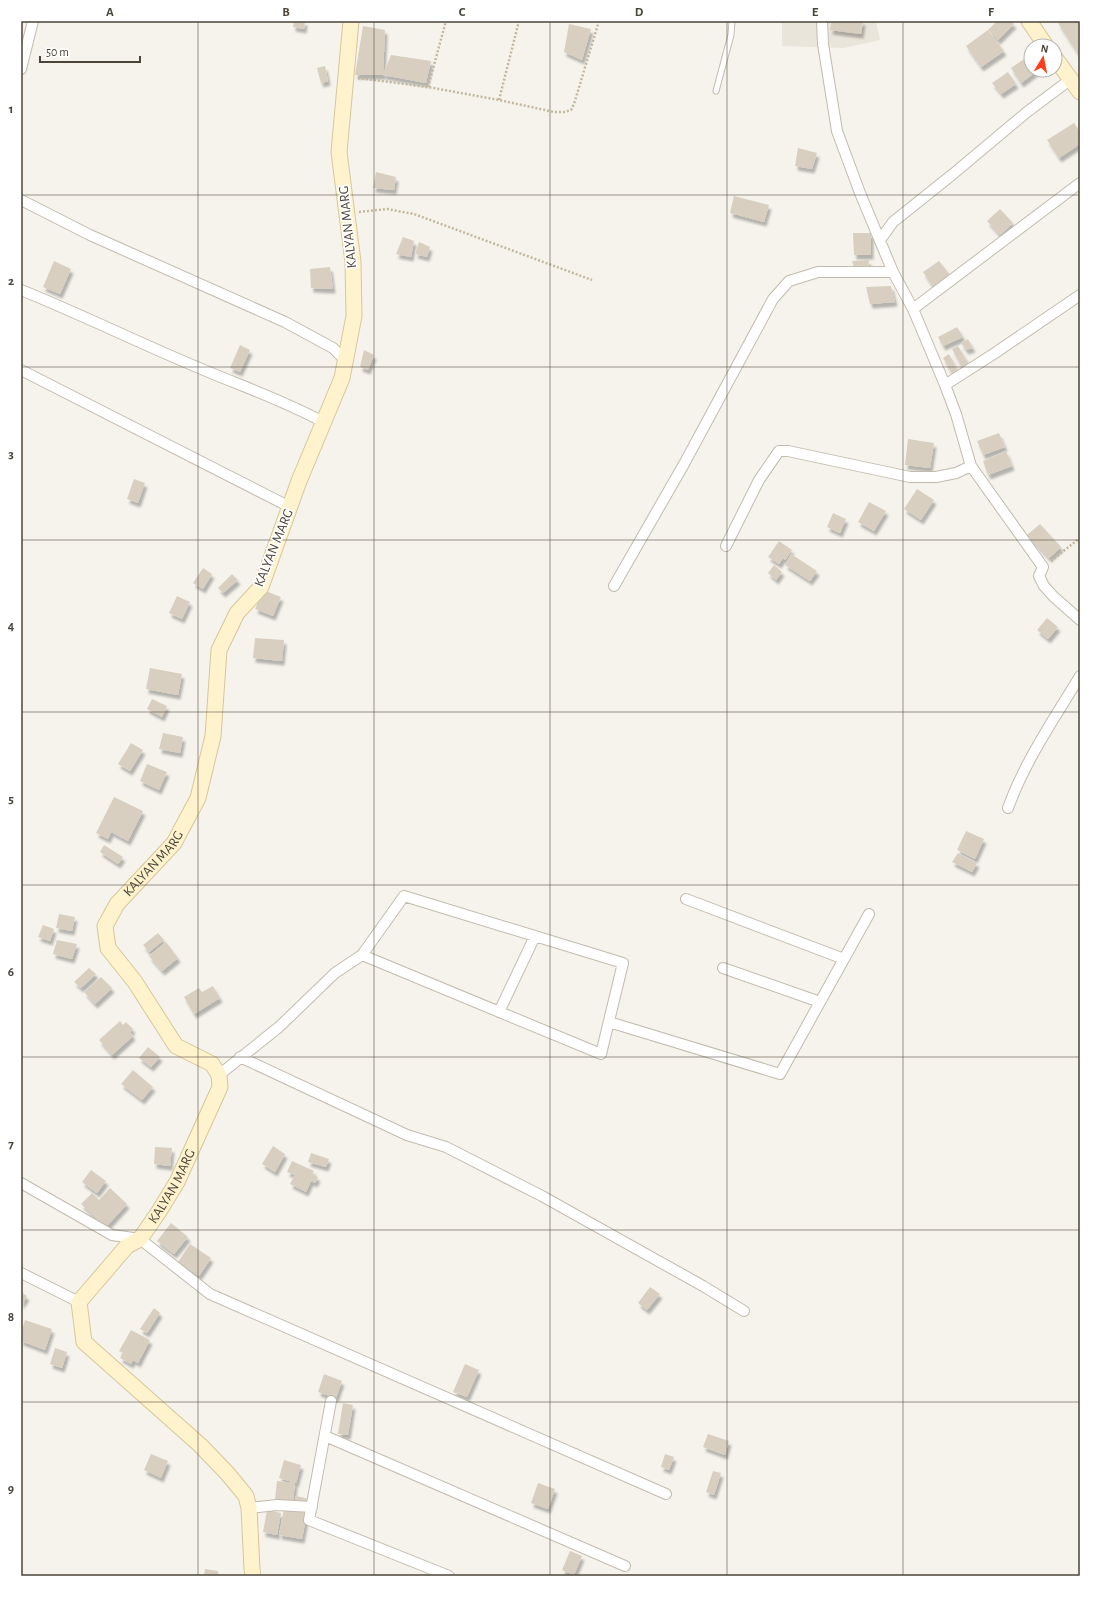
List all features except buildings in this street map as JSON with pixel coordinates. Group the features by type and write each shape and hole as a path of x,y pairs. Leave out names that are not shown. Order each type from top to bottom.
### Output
{"street":[{"path":"21,68 33,21"},
{"name":"KALYAN MARG","path":"79,1302 127,1246 140,1239 158,1213 177,1182 220,1087 219,1075 212,1064 176,1046 135,982 108,948 105,926 116,904 174,843 198,798 213,736 219,650 237,613 261,587 290,507 342,378 354,316 353,262 339,152 351,21"},
{"path":"822,21 823,44 837,131 860,193 894,272 913,309 945,385 956,414 971,466 1043,567 1039,576 1044,586 1080,620"},
{"path":"1029,21 1041,38"},
{"path":"1063,68 1080,92"},
{"path":"880,240 893,222 1027,112 1071,79"},
{"path":"913,309 1080,183"},
{"path":"21,200 90,235 285,322 333,348 345,360"},
{"path":"614,586 684,464 773,299 790,281 818,272 894,272"},
{"path":"21,290 66,308 203,370 298,408 324,422"},
{"path":"945,385 995,354 1080,295"},
{"path":"21,370 290,507"},
{"path":"726,546 759,480 779,451 788,451 910,477 936,478 956,473 971,466"},
{"path":"1008,808 1016,787 1038,746 1080,676"},
{"path":"219,1075 279,1027 335,973 362,955 404,896 623,963 601,1054 362,955"},
{"path":"686,899 844,959"},
{"path":"608,1022 780,1074 869,914"},
{"path":"500,1012 534,936"},
{"path":"723,968 820,1002"},
{"path":"240,1057 407,1135 446,1147 542,1196 703,1286 744,1311"},
{"path":"21,1183 112,1235 140,1239 210,1294 666,1494"},
{"path":"21,1273 79,1302 84,1342 200,1445 227,1473 246,1496 249,1508 253,1576"},
{"path":"331,1401 309,1520 449,1576"},
{"path":"325,1436 625,1566"},
{"path":"249,1508 277,1505 312,1507"}],"lane":[{"path":"716,91 731,35 732,21"}],"path":[{"path":"428,87 446,21"},
{"path":"499,100 519,21"},
{"path":"346,76 428,87 554,112 564,112 571,110 599,21"},
{"path":"347,213 387,209 414,214 592,280"},
{"path":"1043,567 1080,538"}],"shaded area":[{"path":"782,21 876,21 880,40 844,48 782,46"}]}
